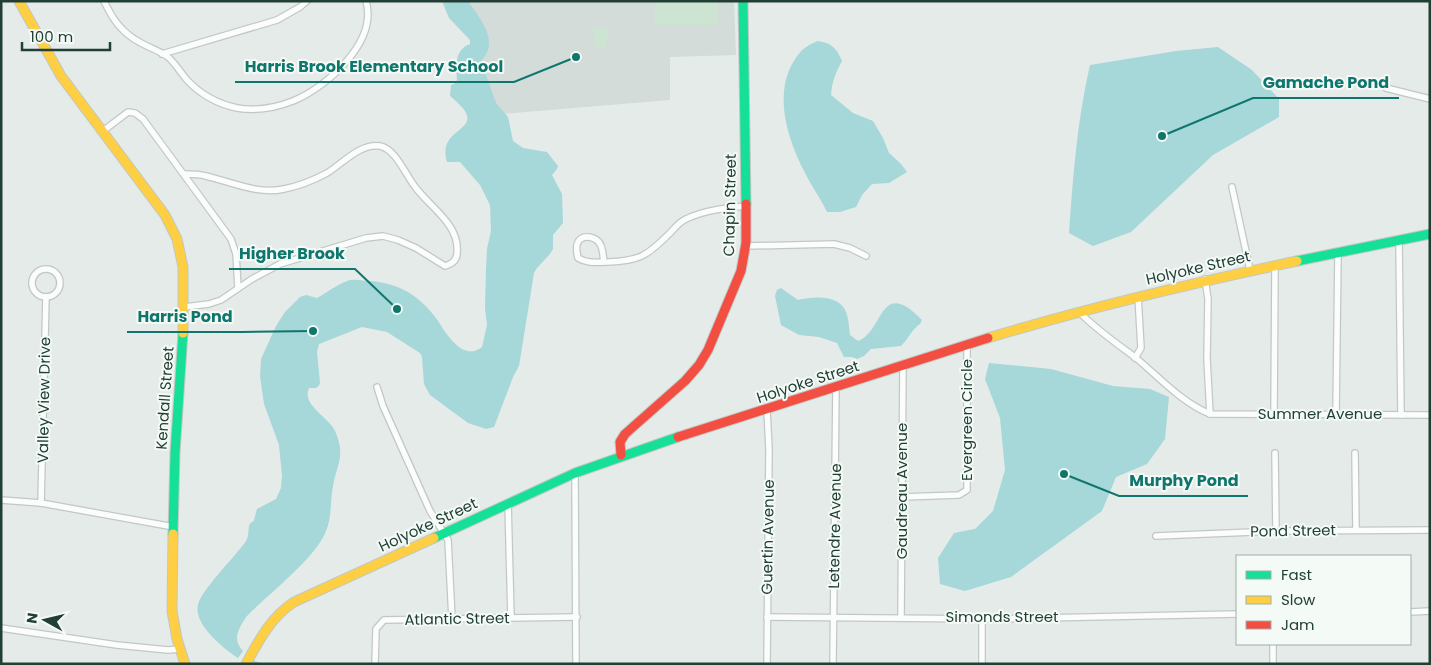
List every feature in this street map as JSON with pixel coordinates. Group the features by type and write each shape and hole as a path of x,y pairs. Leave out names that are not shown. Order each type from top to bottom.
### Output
{"main road":[{"name":"Kendall Street","path":"19,1 53,64 165,215 177,239 182,261 184,307 175,453 172,611 177,639 185,664"},
{"name":"Chapin Street","path":"621,455 620,442 625,434 685,381 699,365 708,350 741,271 746,246 743,1"},
{"name":"Holyoke Street","path":"246,664 269,624 280,610 289,604 508,503 621,455 967,344 1079,312 1205,279 1430,234"}],"street":[{"path":"104,1 119,28 136,41 169,58 188,82 209,98 219,103 248,109 263,109 295,100 332,75 353,55 362,42 367,25 366,1"},
{"path":"162,54 277,20 307,1"},
{"path":"1386,88 1430,99"},
{"path":"103,131 126,112 135,113 143,119 234,244 238,288"},
{"path":"184,174 204,175 265,190 283,190 324,174 366,147 381,146 393,153 414,187 451,227 456,240 457,257 447,266 398,240 383,236 371,237 280,264 221,300 206,305 184,307"},
{"path":"1232,188 1250,270"},
{"path":"604,262 601,244 596,239 582,238 578,242 576,249 578,258 585,262 604,262 625,262 643,257 652,251 683,220 696,214 716,209 746,206"},
{"path":"1399,240 1400,415"},
{"path":"746,246 834,244 850,248 866,256"},
{"path":"1336,415 1338,253"},
{"path":"1274,414 1275,265"},
{"path":"43,269 50,269 56,273 60,284 53,294 46,297 38,294 33,285 34,274 43,269"},
{"path":"1079,312 1095,328 1136,358 1195,408 1210,414 1207,359 1208,299 1205,279"},
{"path":"1136,358 1141,348 1138,296"},
{"name":"Valley View Drive","path":"41,503 46,297"},
{"name":"Evergreen Circle","path":"902,496 959,495 966,490 967,344"},
{"name":"Gaudreau Avenue","path":"901,618 903,365"},
{"path":"377,387 383,406 430,512 448,540 452,618"},
{"name":"Letendre Avenue","path":"833,664 836,387"},
{"name":"Guertin Avenue","path":"766,410 769,449 767,664"},
{"name":"Summer Avenue","path":"1210,414 1430,415"},
{"path":"1275,453 1276,530"},
{"path":"1355,454 1356,530"},
{"path":"575,473 576,664"},
{"path":"1,500 41,503 174,527"},
{"path":"508,503 511,617"},
{"name":"Pond Street","path":"1156,536 1276,530 1430,530"},
{"path":"1411,612 1430,611"},
{"name":"Simonds Street","path":"767,617 982,618 1236,614"},
{"name":"Atlantic Street","path":"375,664 376,629 384,620 577,617"},
{"path":"982,618 982,664"},
{"path":"1,628 117,645 168,650 181,649"},
{"path":"1273,645 1273,664"}],"shaded area":[{"path":"462,1 734,1 736,55 670,57 670,100 503,114 490,104"}],"green space":[{"path":"655,1 718,1 718,25 655,25"},
{"path":"593,27 608,28 606,47 596,48"}],"water":[{"path":"442,1 468,1 483,23 489,38 489,46 481,61 496,103 508,117 513,141 523,148 547,152 558,166 552,175 562,194 563,223 553,235 553,249 534,273 519,366 494,427 486,429 468,423 430,395 424,384 420,353 387,332 362,327 319,344 317,352 320,383 315,388 309,388 309,400 312,406 332,426 340,447 340,459 333,486 328,526 321,542 312,553 246,617 237,634 238,642 243,651 238,658 225,649 205,628 200,620 198,605 205,591 246,541 250,523 254,520 257,509 276,499 281,488 282,476 279,445 264,404 260,376 261,359 276,326 285,312 300,297 306,295 317,298 349,280 382,282 409,293 423,303 449,337 461,348 475,351 482,347 487,325 485,308 487,249 491,231 490,205 480,185 460,162 447,162 446,149 449,140 466,123 467,116 463,108 450,96 451,85 457,80 457,59 461,50 470,44 470,40 449,18"},
{"path":"818,41 833,47 842,61 832,85 831,95 853,113 873,121 889,153 907,172 889,183 872,184 862,195 856,207 840,212 827,212 806,175 788,132 785,118 784,91 786,78 791,66 802,50"},
{"path":"1218,47 1252,70 1279,99 1279,117 1213,155 1131,232 1093,246 1069,233 1079,128 1090,65 1176,51"},
{"path":"781,288 798,300 819,297 839,303 847,315 850,335 858,341 866,336 890,305 898,303 908,308 922,320 901,346 871,349 864,356 857,359 844,357 837,343 819,337 799,335 781,325 775,296 777,290"},
{"path":"989,363 1051,369 1113,386 1150,389 1169,397 1165,439 1147,464 1116,477 1102,511 1011,577 965,591 940,584 938,558 954,533 975,529 993,511 1005,470 1000,418 985,379"}],"waterway":[{"path":"250,660 260,664"}],"traffic: fast":[{"path":"743,1 746,204"},
{"path":"1297,261 1430,234"},
{"path":"173,534 175,453 183,333"},
{"path":"434,538 575,473 678,437"}],"traffic: slow":[{"path":"19,1 61,76 165,215 177,239 183,267 183,333"},
{"path":"988,338 1142,296 1297,261"},
{"path":"173,534 172,611 177,639 185,664"},
{"path":"246,664 272,622 294,602 434,538"}],"traffic: jam":[{"path":"621,455 620,442 625,434 685,381 699,365 708,350 741,271 746,243 746,204"},
{"path":"678,437 988,338"}],"place":[{"name":"Harris Brook Elementary School","path":"576,57"},
{"name":"Gamache Pond","path":"1162,136"},
{"name":"Higher Brook","path":"397,309"},
{"name":"Harris Pond","path":"313,331"},
{"name":"Murphy Pond","path":"1064,474"}]}
